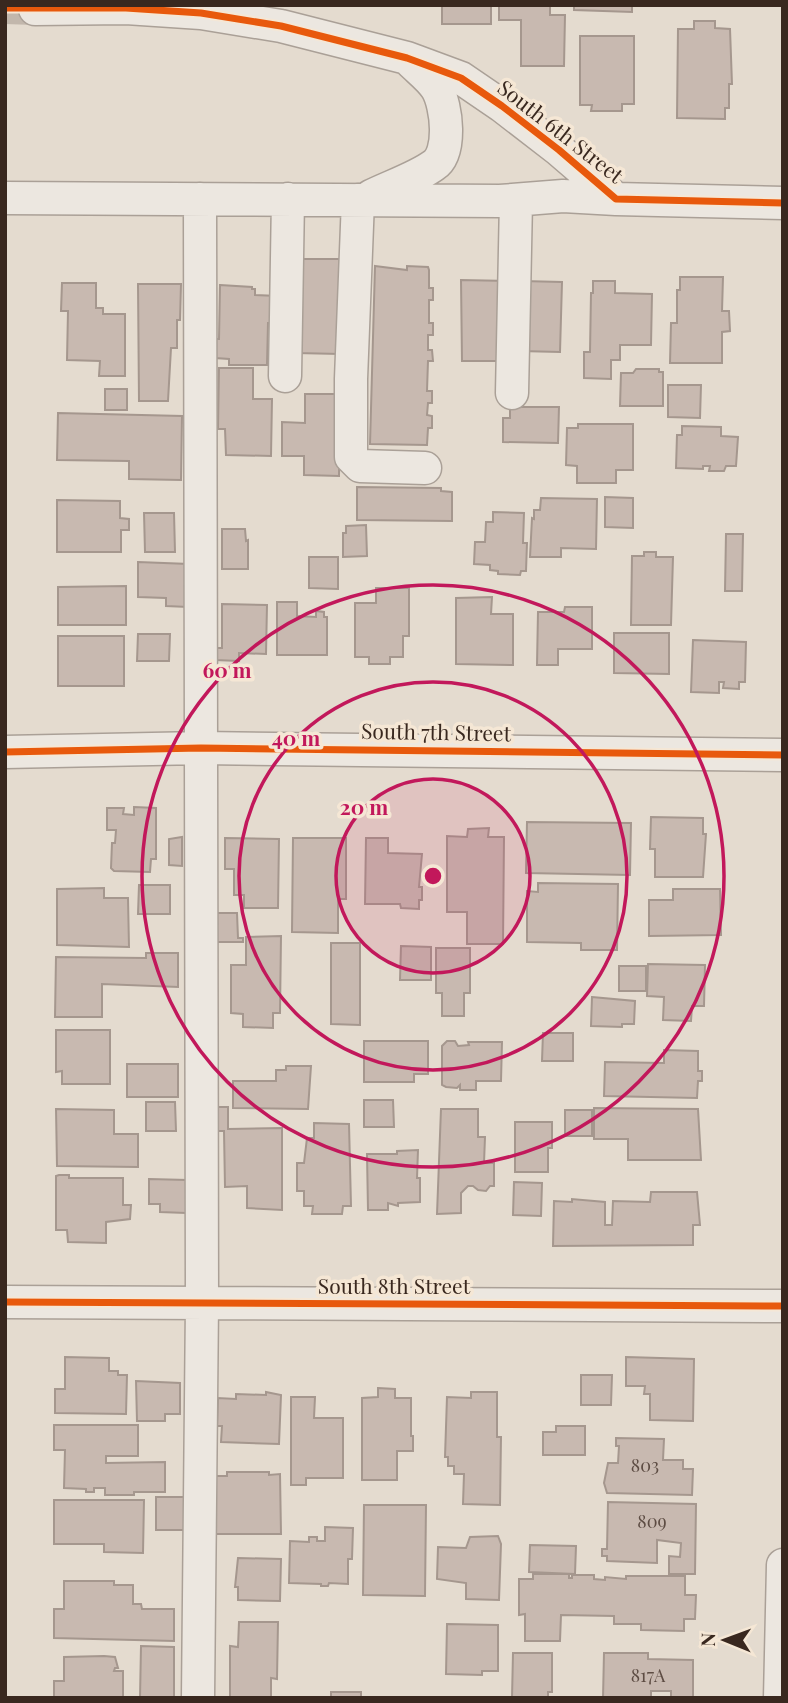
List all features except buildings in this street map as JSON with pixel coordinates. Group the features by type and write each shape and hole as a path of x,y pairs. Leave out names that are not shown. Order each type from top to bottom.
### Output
{"street":[{"name":"South 6th Street","path":"35,9 126,8 201,13 281,26 407,58 461,78 559,150 616,199"},
{"path":"407,58 438,90 447,138 443,155 436,165 361,200 351,379 351,457 360,466 425,468"},
{"name":"South 6th Street","path":"5,198 516,201 563,196 783,203"},
{"path":"198,1698 202,1303 200,199"},
{"path":"285,376 288,200"},
{"path":"512,393 516,201"},
{"name":"South 7th Street","path":"5,752 201,748 783,755"},
{"name":"South 8th Street","path":"5,1302 783,1306"},
{"path":"780,1698 783,1565"}],"tunnel":[{"path":"5,8 35,9"}],"cycle path":[{"path":"5,8 126,8 201,13 281,26 407,58 461,78 559,150 616,199 783,203"},
{"path":"5,752 201,748 783,755"},
{"path":"5,1302 783,1306"}]}
